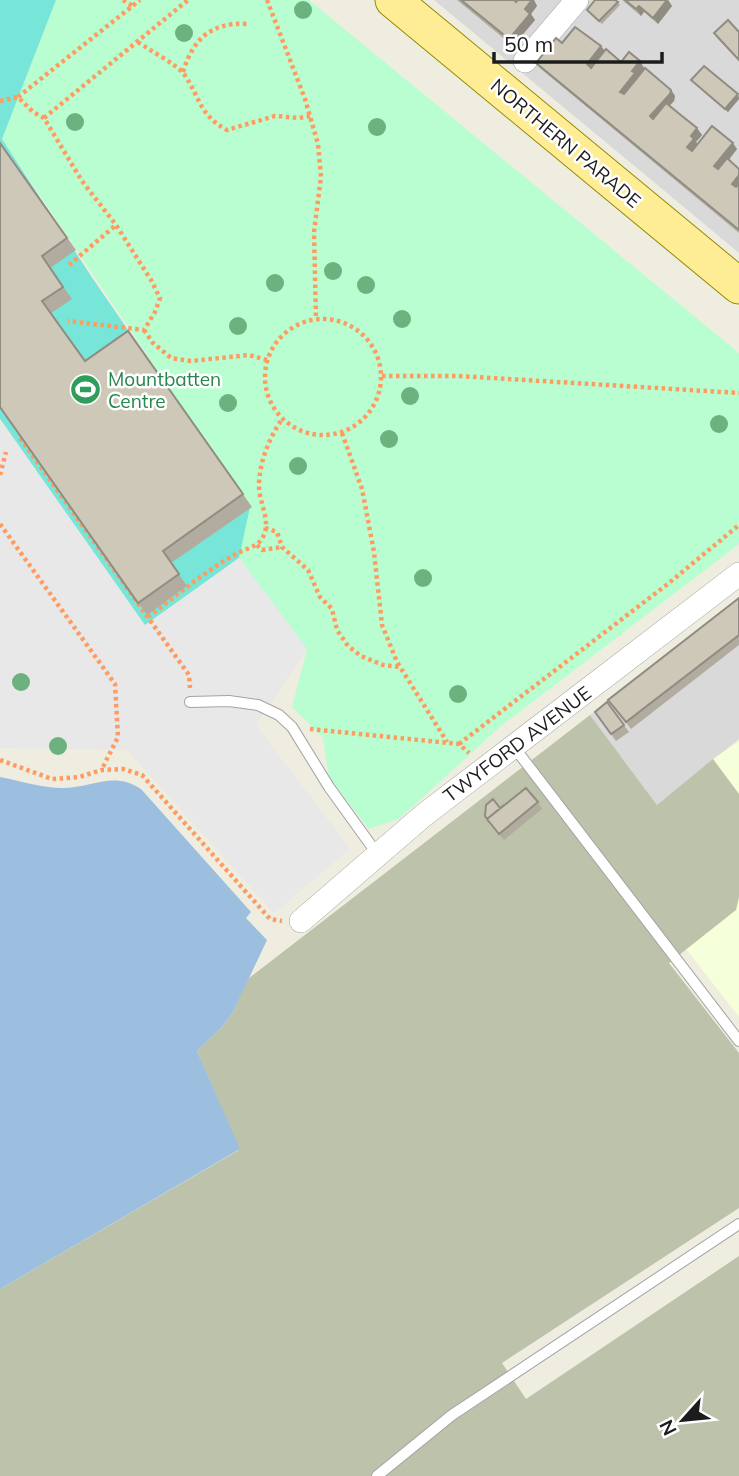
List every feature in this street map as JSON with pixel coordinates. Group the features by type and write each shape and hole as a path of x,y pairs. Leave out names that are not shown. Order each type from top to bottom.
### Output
{"main road":[{"name":"NORTHERN PARADE","path":"393,0 739,286"}],"street":[{"path":"525,61 577,0"},
{"name":"TWYFORD AVENUE","path":"301,921 424,815 739,574"}],"lane":[{"path":"190,702 229,701 258,705 279,715 292,727 329,787 378,855"},
{"path":"514,747 739,1041"},
{"path":"377,1476 452,1415 739,1224"}],"path":[{"path":"123,0 132,6"},
{"path":"0,101 18,97 140,0"},
{"path":"44,118 188,0"},
{"path":"267,0 318,144 321,177 314,232 316,319"},
{"path":"183,72 188,56 211,31 221,25 247,24"},
{"path":"138,43 183,72 200,106 216,124 227,130 275,116 310,116"},
{"path":"18,97 33,112 44,118 82,181 116,225 151,280 160,298 144,330"},
{"path":"69,265 116,225"},
{"path":"316,319 335,320 353,327 368,340 378,357 382,376 379,394 371,411 358,425 342,433 310,435 295,429 272,407 264,376 267,360 274,345 285,332 316,319"},
{"path":"68,321 144,330 171,358 191,361 249,355 267,360"},
{"path":"382,376 459,376 739,393"},
{"path":"148,617 236,554 256,545 264,535 258,487 261,466 269,438 282,419"},
{"path":"342,433 362,489 374,552 382,625 400,667 447,743"},
{"path":"20,439 189,675 190,702"},
{"path":"0,475 6,452"},
{"path":"0,524 115,684 118,737 102,770"},
{"path":"459,744 669,583 739,525"},
{"path":"265,528 277,532 282,547 308,570 320,597 332,609 337,630 348,646 383,665 400,667"},
{"path":"256,545 262,550 282,547"},
{"path":"292,727 459,744 475,758"},
{"path":"0,760 52,779 123,769 142,775 270,919"}],"shaded area":[{"name":"Mountbatten Centre","path":"0,0 56,0 2,139 93,279 250,507 239,558 145,626 0,419"},
{"path":"434,0 739,0 739,253 649,178"},
{"path":"0,419 145,625 239,558 307,649 256,725 350,849 274,913 127,750 0,748"},
{"path":"739,600 739,739 657,805 590,715"},
{"path":"590,715 657,805 713,759 739,794 739,897 736,910 669,963 739,1053 739,1208 502,1363 526,1399 739,1256 739,1476 0,1476 0,1289 239,1150 197,1051 233,1012 248,979"},
{"path":"739,741 739,794 713,759"},
{"path":"0,777 60,788 120,781 141,789 251,912 246,918 267,940 233,1012 197,1051 240,1149 0,1289"},
{"path":"739,897 739,1017 686,949 735,910"}],"green space":[{"path":"56,0 309,0 739,353 739,544 501,726 399,819 369,829 329,778 323,738 292,707 307,649 239,558 249,507 2,139"}],"building":[{"path":"461,0 532,0 525,9 530,14 509,39"},
{"path":"595,0 618,2 599,21 587,10"},
{"path":"625,0 667,0 653,18 639,6 636,9"},
{"path":"728,20 739,32 739,60 714,33"},
{"path":"575,27 601,46 587,64 591,68 606,49 621,62 629,52 640,61 632,71 635,73 620,92 624,94 645,68 671,90 650,116 653,119 666,103 697,128 691,136 694,139 687,147 692,151 712,126 733,143 714,166 718,169 727,158 739,169 739,175 732,184 736,187 739,184 739,230 536,63 556,38 562,43"},
{"path":"704,66 738,94 725,109 691,80"},
{"name":"Mountbatten Centre","path":"0,143 67,238 42,256 63,287 42,301 85,361 128,331 243,494 163,551 179,574 138,603 0,407"},
{"path":"739,598 739,635 626,722 608,700"},
{"path":"607,702 624,725 611,734 595,712"},
{"path":"526,788 538,802 499,834 487,819"},
{"path":"493,799 500,808 504,805 487,819 486,805"}],"place":[{"name":"Mountbatten Centre","path":"85,390"}]}
